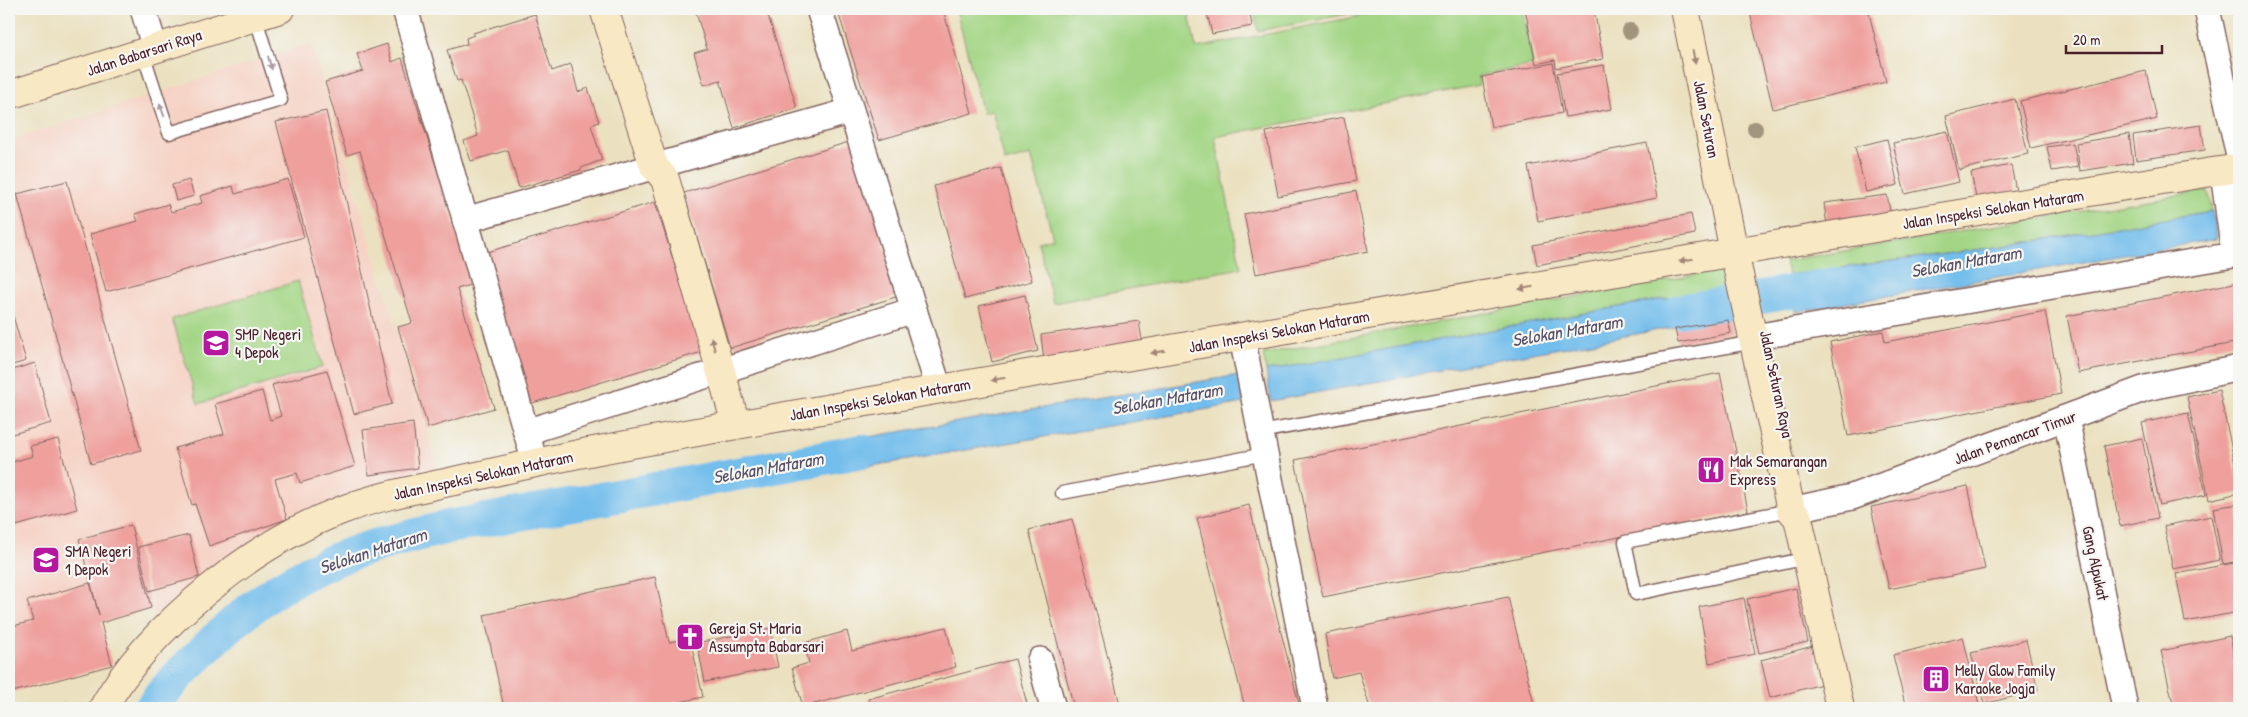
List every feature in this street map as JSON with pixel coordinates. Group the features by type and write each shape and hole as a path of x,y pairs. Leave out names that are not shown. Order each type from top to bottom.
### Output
{"street":[{"path":"143,9 149,50"},
{"path":"405,9 535,463"},
{"path":"604,9 663,169"},
{"path":"620,9 663,169 736,424"},
{"path":"819,9 939,389"},
{"name":"Jalan Seturan","path":"1685,9 1740,255"},
{"path":"1758,332 2235,251 2227,201 2234,165 2207,9"},
{"name":"Jalan Babarsari Raya","path":"9,95 268,13"},
{"path":"465,220 663,169 851,111"},
{"name":"Jalan Inspeksi Selokan Mataram","path":"102,708 133,663 189,607 237,568 299,530 335,512 369,500 535,463 736,424 1242,337 1740,255 2234,165"},
{"name":"Jalan Seturan Raya","path":"1740,255 1840,708"},
{"path":"526,432 914,310"},
{"path":"1242,337 1315,708"},
{"name":"Jalan Pemancar Timur","path":"1798,512 1852,497 2146,388 2239,368"},
{"name":"Gang Alpukat","path":"2066,418 2126,708"},
{"path":"1040,660 1053,708"}],"lane":[{"path":"149,50 170,133 282,100 268,13"},
{"path":"1062,493 1263,443 1758,332"},
{"path":"1798,512 1625,542 1636,594 1808,558"}],"shaded area":[{"name":"SMP Negeri 4 Depok","path":"311,43 438,469 363,488 311,509 266,532 228,557 155,616 132,525 78,538 112,665 9,693 9,141"}],"green space":[{"path":"956,9 1188,9 1196,48 1396,9 1522,9 1533,65 1478,76 1479,85 1215,137 1241,268 1053,303 1038,242 1053,238 1031,155 1005,162 992,111 983,113"},
{"path":"1254,9 1375,9 1258,31"},
{"path":"2208,190 2212,211 2005,246 1788,275 1785,261"},
{"path":"1721,270 1724,288 1266,371 1263,354"},
{"path":"298,281 323,367 198,404 172,319"}],"water":[{"path":"2212,211 2217,239 1795,312 1788,275 2005,246"},
{"path":"1724,288 1729,317 1271,401 1266,371"},
{"path":"1239,375 1244,403 819,475 814,446"}],"building":[{"path":"695,9 766,9 797,108 734,128 720,80 704,85 694,53 707,49"},
{"path":"837,9 943,9 972,113 879,140"},
{"path":"1206,9 1249,9 1252,26 1212,34"},
{"path":"1525,9 1594,9 1603,59 1556,68 1555,60 1536,64"},
{"path":"1749,9 1868,9 1886,82 1773,109"},
{"path":"535,14 552,71 571,64 578,92 588,88 599,122 591,125 602,160 581,168 581,170 519,188 508,150 471,161 464,141 478,136 461,80 457,81 447,50 467,44 466,38 474,35 473,33"},
{"path":"387,44 392,62 402,58 473,284 457,289 494,408 428,428 398,327 412,323 360,151 347,155 325,82 363,71 357,54"},
{"path":"1553,63 1562,113 1491,127 1482,77"},
{"path":"1604,65 1612,109 1565,117 1557,73"},
{"path":"2146,71 2157,119 2031,148 2020,101"},
{"path":"2015,99 2028,154 1959,170 1946,116"},
{"path":"326,111 392,404 354,414 276,122"},
{"path":"1344,117 1356,181 1278,196 1266,132"},
{"path":"2201,125 2205,150 2136,160 2133,135"},
{"path":"1947,131 1959,182 1905,194 1893,143"},
{"path":"2129,134 2133,163 2080,171 2076,143"},
{"path":"1887,139 1898,185 1866,192 1855,147"},
{"path":"855,140 899,296 730,348 684,193"},
{"path":"1647,143 1657,198 1538,221 1528,166"},
{"path":"2073,143 2078,167 2052,171 2047,147"},
{"path":"2011,165 2016,191 1976,198 1971,173"},
{"path":"1001,168 1032,281 965,299 934,186"},
{"path":"288,179 304,237 106,292 90,234 138,221 135,214 168,204 171,212 202,203 200,196 233,186 235,194"},
{"path":"189,180 194,196 176,201 172,185"},
{"path":"67,181 141,450 91,464 17,194"},
{"path":"1356,191 1368,251 1256,274 1244,214"},
{"path":"1887,195 1891,216 1827,226 1824,203"},
{"path":"655,202 702,352 526,405 484,253"},
{"path":"1691,214 1695,234 1537,265 1533,245"},
{"path":"2239,282 2239,342 2078,373 2067,316"},
{"path":"1025,295 1038,351 992,362 979,306"},
{"path":"9,302 26,361 9,366"},
{"path":"2045,311 2061,394 1848,436 1830,342 1883,331 1885,342"},
{"path":"1728,320 1731,333 1678,343 1675,329"},
{"path":"1139,321 1143,347 1044,361 1041,335"},
{"path":"35,363 51,423 9,435 9,371"},
{"path":"327,370 355,466 300,483 297,473 275,479 287,519 209,546 195,504 192,505 175,448 224,434 215,404 262,391 270,420 281,416 272,385"},
{"path":"1720,373 1748,511 1323,597 1295,460"},
{"path":"2219,390 2239,483 2239,493 2209,500 2187,397"},
{"path":"2188,413 2206,495 2160,505 2142,423"},
{"path":"413,423 418,468 369,475 363,430"},
{"path":"2142,438 2158,518 2120,526 2104,446"},
{"path":"58,439 77,509 9,528 9,463 33,456 30,446"},
{"path":"1968,486 1985,569 1889,589 1871,507"},
{"path":"2239,504 2239,561 2223,564 2213,508"},
{"path":"1249,505 1300,708 1245,708 1197,518"},
{"path":"2211,516 2220,560 2173,569 2164,526"},
{"path":"1072,519 1121,708 1074,708 1029,530"},
{"path":"131,525 151,608 101,623 112,665 9,693 9,627 33,621 27,601 90,583 99,615 79,539"},
{"path":"189,535 199,577 149,591 138,547"},
{"path":"2239,562 2239,612 2185,622 2176,574"},
{"path":"655,577 669,642 690,638 703,697 652,708 504,708 484,615"},
{"path":"1796,588 1808,642 1759,653 1747,599"},
{"path":"1508,597 1535,708 1370,708 1359,672 1332,678 1325,634"},
{"path":"1744,598 1755,654 1709,663 1699,607"},
{"path":"946,627 956,667 803,707 792,668 809,663 804,643 847,631 852,651"},
{"path":"770,628 778,667 705,682 697,643"},
{"path":"2230,636 2239,682 2239,708 2174,708 2161,651"},
{"name":"Melly Glow Family Karaoke Jogja","path":"1963,637 1979,704 1963,708 1906,708 1893,655"},
{"path":"2026,640 2038,690 1984,704 1971,653"},
{"path":"1813,646 1822,684 1770,698 1761,660"},
{"path":"1015,659 1027,704 1011,708 871,708 868,699"},
{"path":"868,702 870,708 848,708"},
{"path":"64,703 66,708 47,708"}],"waterway":[{"name":"Selokan Mataram","path":"1680,311 1837,284"},
{"name":"Selokan Mataram","path":"151,708 186,667 230,626 262,600 296,578 362,550 448,527 862,451"}],"place":[{"name":"SMP Negeri 4 Depok","path":"216,343"},
{"name":"Mak Semarangan Express","path":"1711,470"},
{"name":"SMA Negeri 1 Depok","path":"46,560"},
{"name":"Gereja St. Maria Assumpta Babarsari","path":"690,637"},
{"name":"Melly Glow Family Karaoke Jogja","path":"1936,679"}]}
